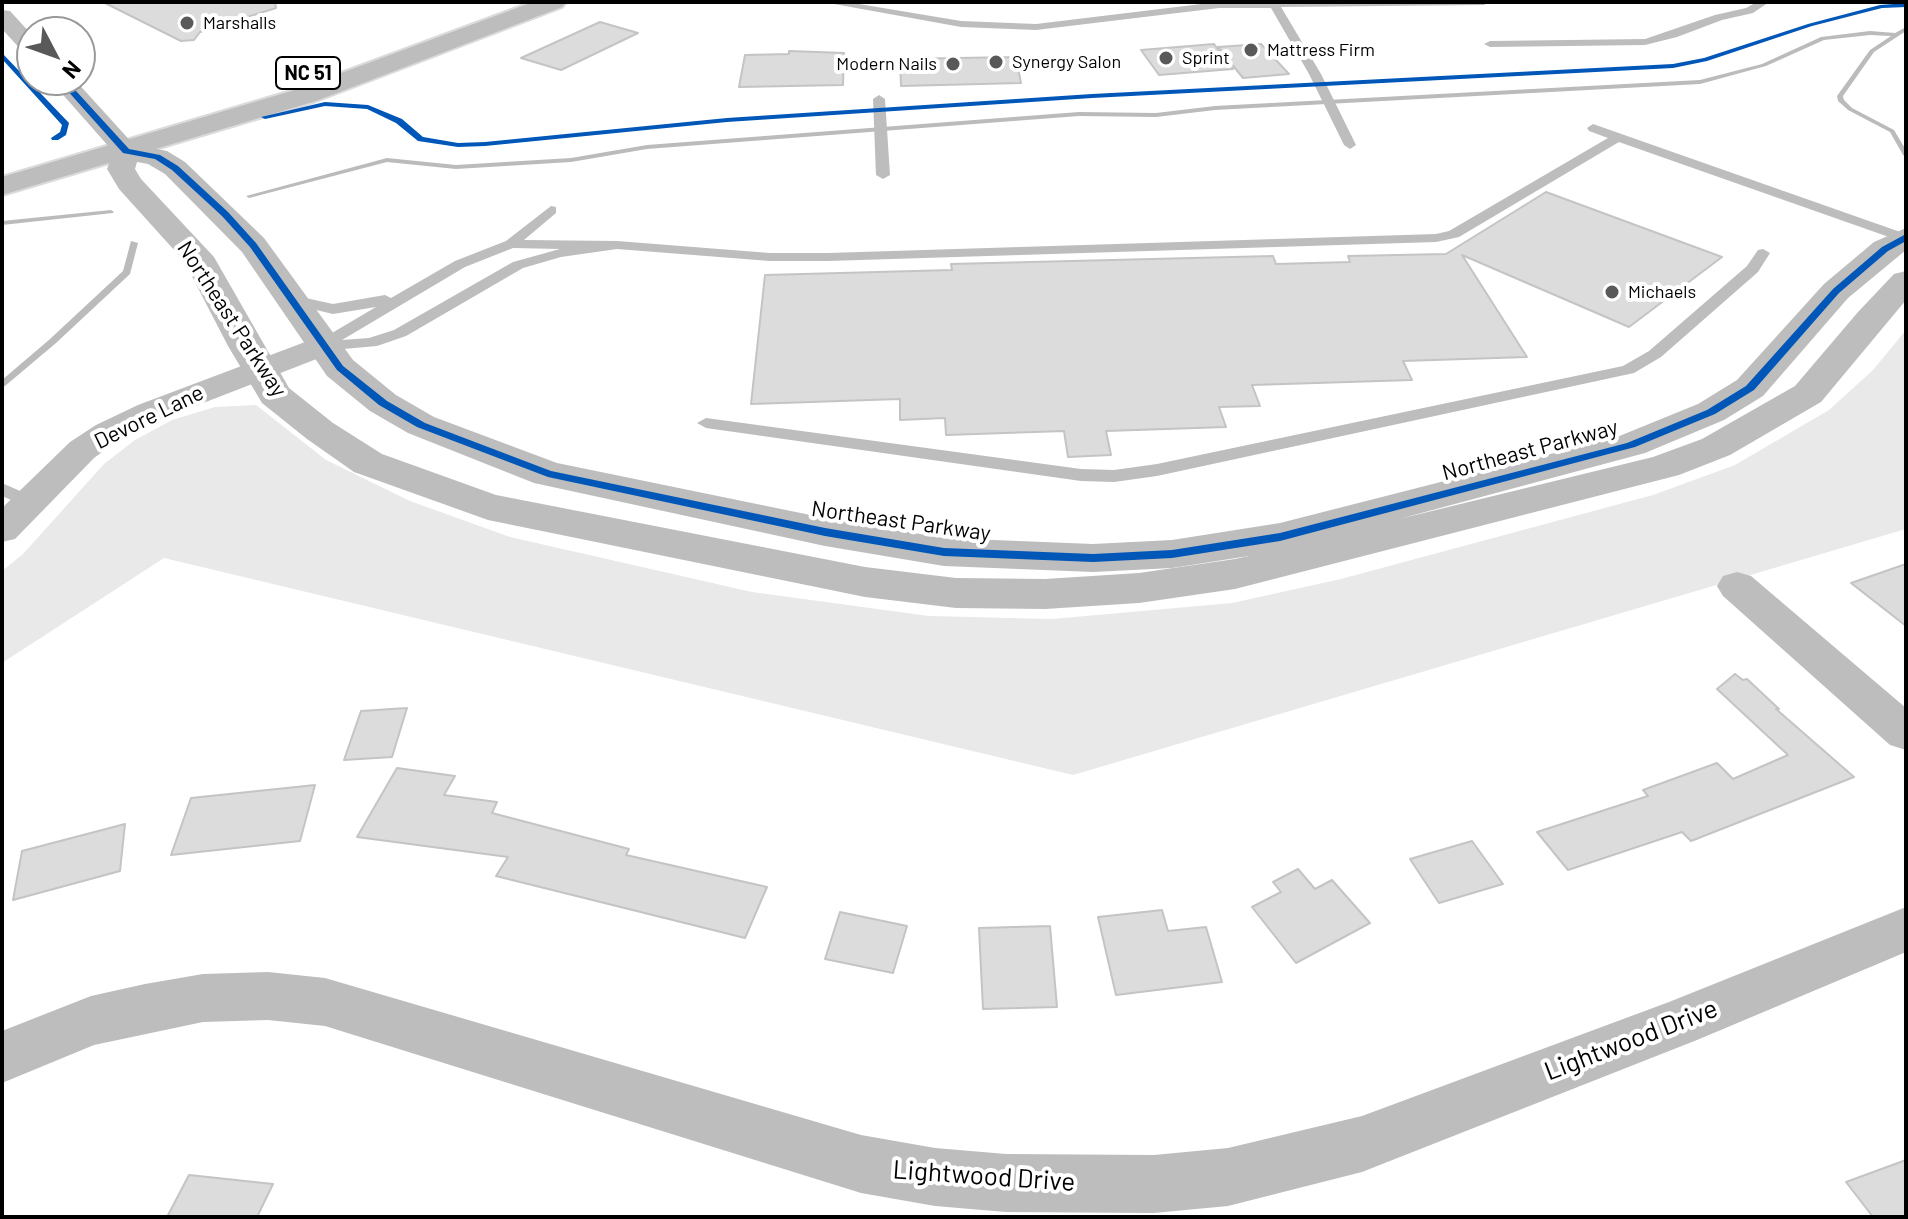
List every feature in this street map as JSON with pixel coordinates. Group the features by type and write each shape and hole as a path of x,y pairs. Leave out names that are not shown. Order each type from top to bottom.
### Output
{"street":[{"name":"NC 51","path":"2,186 501,2"},
{"path":"473,34 531,2"},
{"name":"NC 51","path":"2,163 119,142 293,100 554,2"},
{"path":"2,16 16,31"},
{"path":"77,96 119,142"},
{"name":"Northeast Parkway","path":"1905,238 1885,249 1836,291 1750,388 1711,412 1631,445 1280,537 1172,554 1093,558 944,552 825,532 548,474 421,425 383,403 340,368 321,346 253,245 175,168 119,142 121,169 129,183 198,257 275,395 320,431 368,463 488,507 865,582 956,593 1045,594 1139,588 1235,574 1665,466 1716,447 1808,394 1906,281"},
{"name":"Devore Lane","path":"2,530 16,496 108,432 259,368 321,346"},
{"path":"1737,586 1906,733"},
{"name":"Lightwood Drive","path":"2,1057 91,1021 145,1008 203,998 268,996 311,1001 402,1023 861,1164 935,1177 1006,1183 1154,1184 1228,1177 1362,1144 1678,1023 1906,929"}],"lane":[{"path":"828,2 961,24 1036,27 1204,7 1274,3 1484,2"},
{"path":"1490,44 1645,42 1719,17 1749,11 1764,2"},
{"path":"1274,3 1315,74 1350,145"},
{"path":"879,99 883,175"},
{"path":"1593,128 1905,238"},
{"path":"511,244 617,245 770,257 828,257 1436,238 1454,234 1618,137"},
{"path":"321,346 460,264 511,244 551,210"},
{"path":"321,346 371,343 400,333 518,265 560,253 617,245"},
{"path":"706,423 1081,475 1114,476 1157,470 1628,370 1655,354 1753,269 1763,253"},
{"path":"292,300 333,309 362,306 423,286"}],"shaded area":[{"path":"1906,330 1906,529 1073,775 164,558 2,663 2,571 23,554 104,464 135,440 172,420 215,407 256,405 326,460 410,501 510,537 752,592 929,616 1052,619 1232,603 1341,579 1653,495 1735,465 1829,410 1873,370"}],"building":[{"name":"Marshalls","path":"103,2 275,2 276,8 200,32 194,40 181,41"},
{"path":"600,22 638,33 561,70 521,58"},
{"path":"1214,44 1233,69 1159,75 1141,50"},
{"path":"1261,44 1289,74 1243,78 1218,47"},
{"path":"789,51 844,53 843,85 739,87 745,55 789,54"},
{"path":"1016,57 1021,83 901,86 900,59"},
{"path":"1546,192 1722,257 1629,327 1462,255 1527,357 1403,361 1412,380 1252,385 1260,406 1219,407 1226,427 1106,431 1111,455 1068,457 1064,431 946,435 945,418 900,420 900,399 751,404 765,275 952,270 951,264 1273,256 1276,264 1350,262 1348,256 1446,254"},
{"path":"1906,564 1906,626 1851,583"},
{"path":"1735,674 1743,680 1747,679 1779,709 1776,709 1854,777 1691,841 1682,832 1568,870 1537,832 1648,796 1643,790 1717,763 1733,779 1788,755 1717,689"},
{"path":"407,708 392,757 344,760 361,711"},
{"path":"397,768 455,776 444,795 497,802 492,813 629,849 626,855 767,887 745,938 496,876 508,857 357,837"},
{"path":"315,785 300,841 171,855 191,798"},
{"path":"125,824 120,871 13,900 22,851"},
{"path":"1472,841 1503,884 1439,903 1410,859"},
{"path":"1298,869 1315,889 1332,880 1370,923 1296,963 1252,907 1281,892 1273,882"},
{"path":"1162,910 1168,931 1206,927 1222,982 1116,995 1098,917"},
{"path":"840,912 907,926 893,973 825,959"},
{"path":"1050,926 1057,1007 983,1009 979,928"},
{"path":"1906,1160 1906,1217 1873,1217 1846,1182"},
{"path":"189,1175 273,1184 257,1217 167,1217"}],"waterway":[{"path":"1906,29 1872,51 1840,96 1850,109 1892,131 1906,155"},
{"path":"249,196 387,160 456,167 571,160 647,147 1079,114 1156,115 1215,108 1700,82 1764,65 1823,38 1870,33 1895,35"},
{"path":"2,223 111,212"},
{"path":"2,384 127,272 134,243"}],"cycle path":[{"path":"265,117 325,104 368,107 399,121 421,139 458,145 727,120 1092,96 1673,66 1705,60 1810,25 1882,6 1906,5"},
{"path":"2,55 66,125 63,133 55,138"},
{"path":"76,96 126,151 157,157 175,168 225,214 253,245 340,368 383,403 421,425 548,474 825,532 944,552 1093,558 1172,554 1280,537 1631,445 1711,412 1750,388 1836,291 1885,249 1906,237"}],"place":[{"name":"Marshalls","path":"187,23"},
{"name":"Mattress Firm","path":"1251,50"},
{"name":"Sprint","path":"1166,58"},
{"name":"Synergy Salon","path":"996,62"},
{"name":"Modern Nails","path":"953,64"},
{"name":"Michaels","path":"1612,292"}]}
